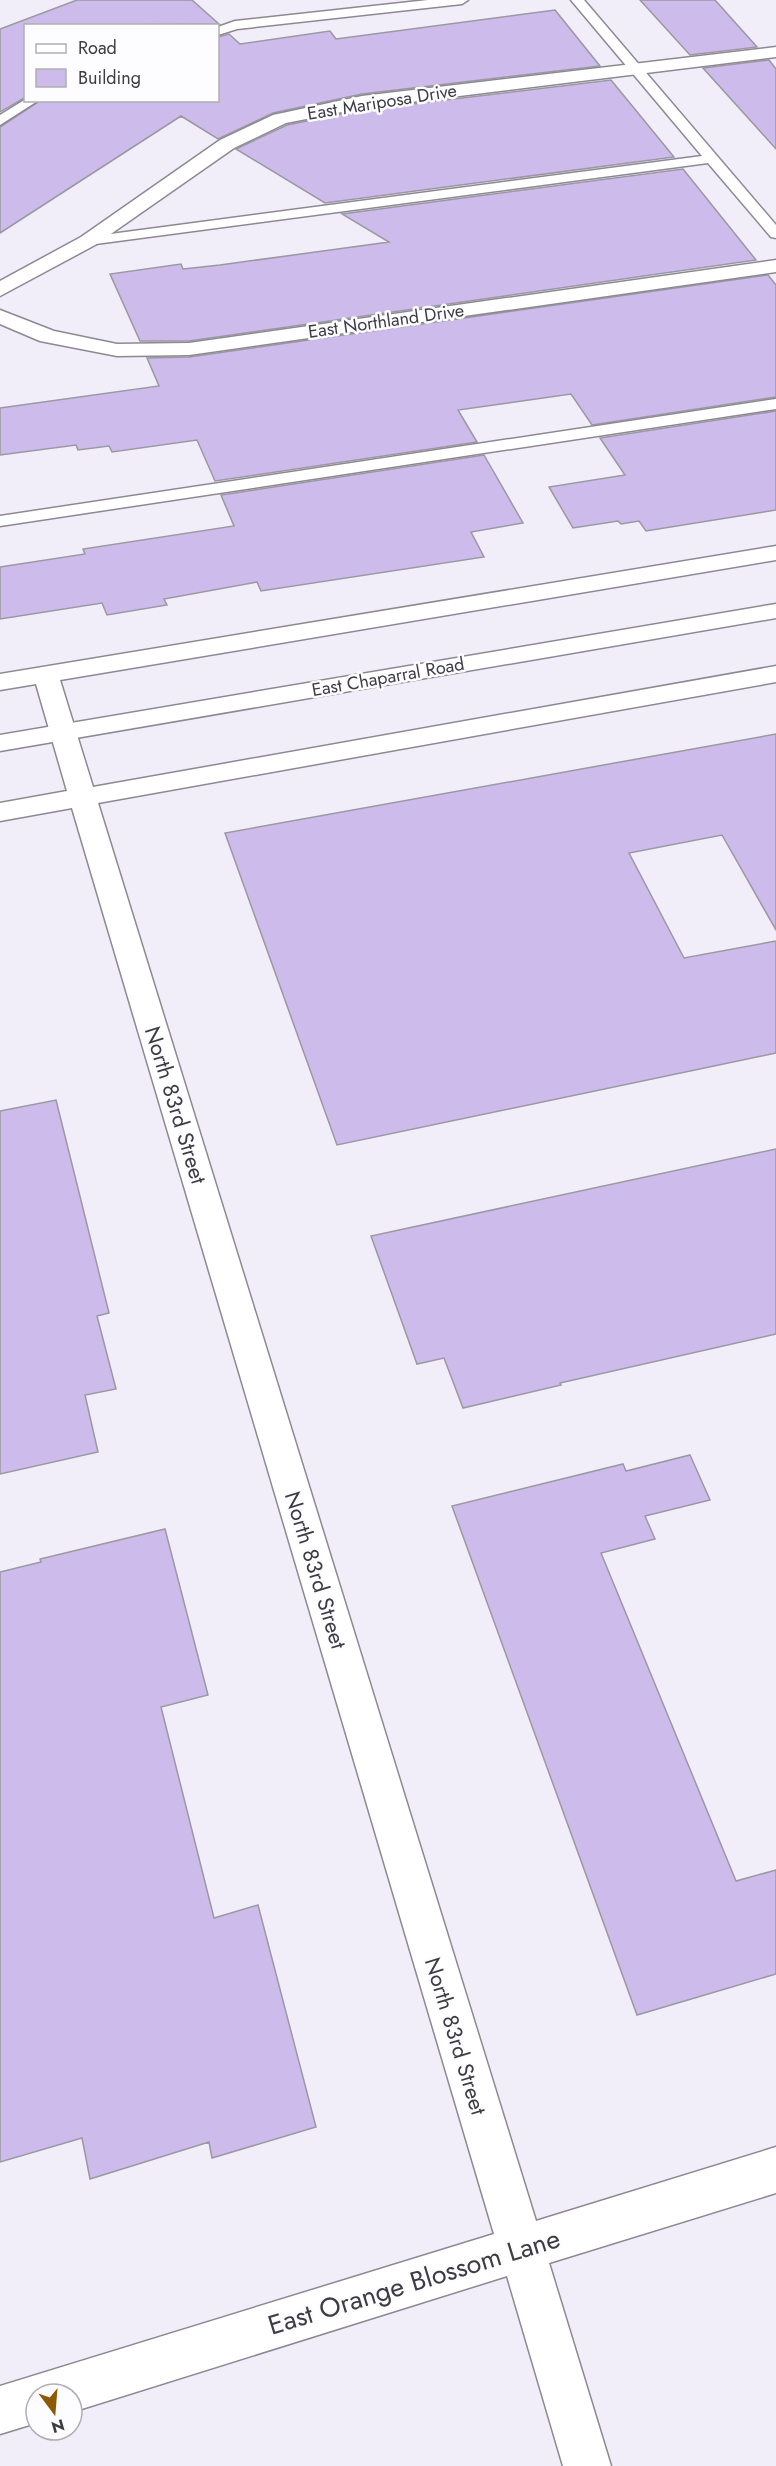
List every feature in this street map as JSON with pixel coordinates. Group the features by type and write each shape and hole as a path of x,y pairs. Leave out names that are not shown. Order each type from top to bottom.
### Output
{"street":[{"name":"East Mariposa Drive","path":"0,290 88,241 227,144 280,120 362,102 776,52"},
{"name":"East Northland Drive","path":"0,316 48,336 117,350 189,349 776,266"},
{"path":"0,682 776,553"},
{"name":"East Chaparral Road","path":"0,743 776,610"},
{"path":"0,812 776,674"},
{"name":"North 83rd Street","path":"46,675 587,2466"},
{"name":"East Orange Blossom Lane","path":"84,2384 776,2170"},
{"path":"0,2410 24,2403"}],"lane":[{"path":"219,31 235,25 462,0"},
{"path":"578,0 710,159 776,234"},
{"path":"0,121 30,102"},
{"path":"88,241 710,159"},
{"path":"0,521 776,404"}],"building":[{"path":"77,0 192,0 219,24 24,24 24,98 0,112 0,29"},
{"path":"640,0 715,0 757,47 690,55"},
{"path":"555,10 600,66 362,94 273,113 218,139 181,116 0,233 0,127 38,102 219,102 219,37 229,34 240,44 330,31 336,39"},
{"path":"769,60 776,69 776,149 703,68"},
{"path":"611,80 674,157 325,203 236,149 287,125 362,110"},
{"path":"683,169 756,260 189,341 140,341 110,274 181,264 183,269 220,265 389,242 342,214"},
{"path":"768,275 776,285 776,397 592,425 571,394 458,410 477,442 215,481 197,440 112,452 109,446 78,450 76,445 0,455 0,408 159,386 147,358 189,357"},
{"path":"776,411 776,510 646,531 639,521 621,524 618,521 573,528 549,487 625,475 600,438"},
{"path":"484,455 523,523 471,532 484,557 261,591 257,582 164,599 167,605 107,615 102,603 0,619 0,567 85,554 83,549 234,526 221,495"},
{"path":"776,734 776,930 722,835 629,853 684,958 776,941 776,1053 337,1145 225,833"},
{"path":"56,1100 109,1313 97,1316 116,1389 85,1395 98,1452 0,1474 0,1111"},
{"path":"776,1149 776,1334 560,1383 561,1385 463,1408 444,1358 417,1364 371,1236"},
{"path":"690,1455 710,1500 645,1516 655,1539 601,1553 736,1881 776,1870 776,1974 637,2015 452,1506 623,1464 626,1471"},
{"path":"165,1529 208,1695 161,1707 214,1918 258,1905 316,2127 212,2158 209,2142 90,2179 82,2138 0,2162 0,1572 41,1562 40,1559"}]}
